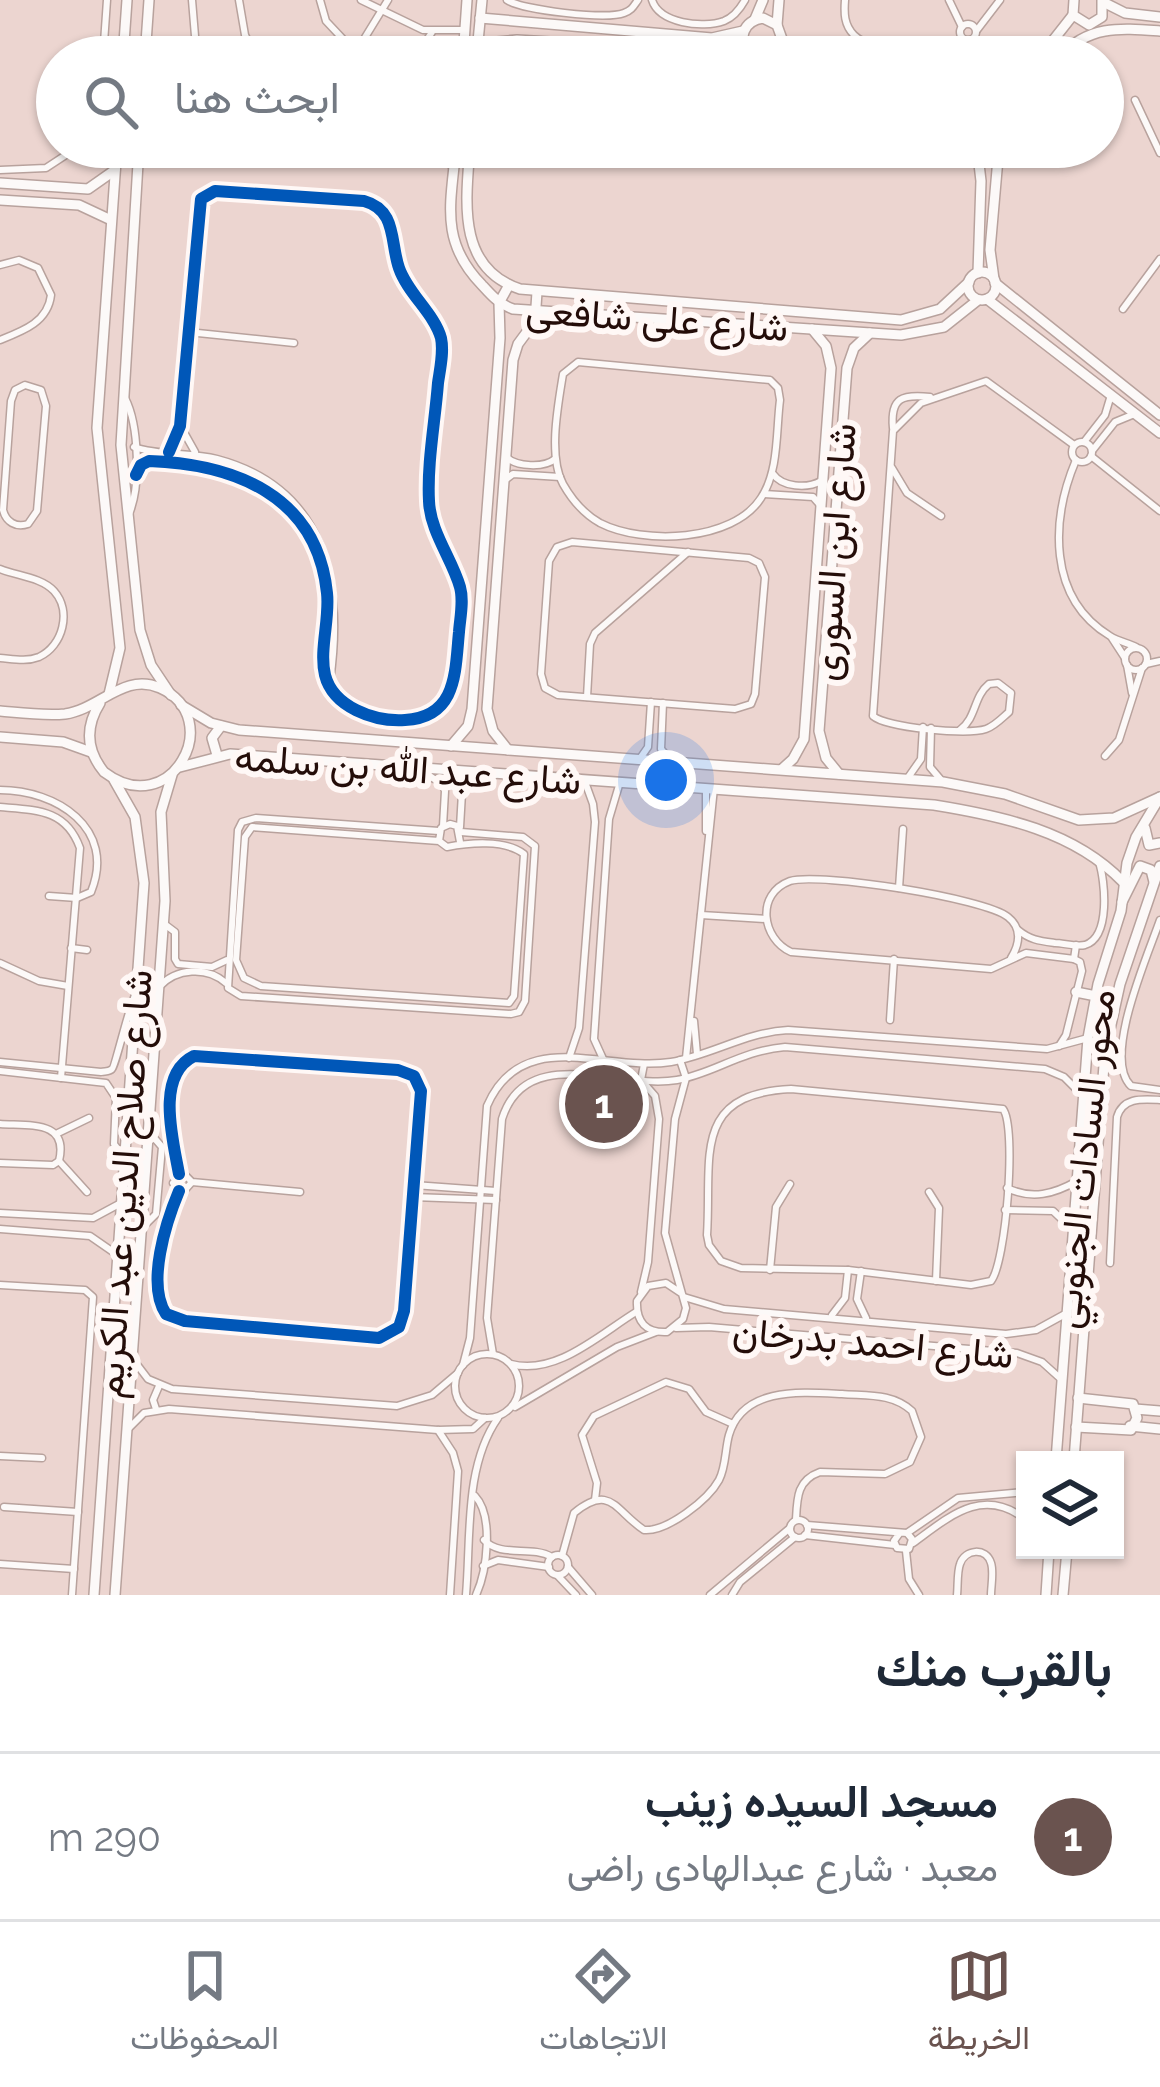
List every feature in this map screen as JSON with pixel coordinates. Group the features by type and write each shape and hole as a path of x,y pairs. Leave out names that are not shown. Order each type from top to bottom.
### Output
{"main road":[{"path":"124,36 127,0"},
{"path":"147,36 149,0"},
{"path":"465,36 467,0"},
{"path":"478,36 482,0"},
{"path":"721,36 743,31 763,0"},
{"path":"779,0 780,36"},
{"path":"1056,36 1073,15 1074,0"},
{"path":"1082,36 1102,17 1102,1 1125,13 1160,17"},
{"path":"1073,15 1094,27 1160,32"},
{"path":"480,18 686,36"},
{"path":"755,19 777,25"},
{"path":"742,36 743,31"},
{"path":"115,170 97,428 133,657 181,705 190,742 176,771 149,786 114,780 91,752 89,726 133,657 121,445 138,168"},
{"name":"شارع على شافعى","path":"454,168 452,241 465,268 499,303 536,314 575,312 870,333 930,332 956,320 982,299"},
{"name":"شارع على شافعى","path":"468,168 468,236 485,264 509,285 537,292 901,320 940,309 973,278"},
{"path":"980,168 970,292 1160,433"},
{"path":"982,299 994,292 995,168"},
{"path":"0,183 88,189 115,170"},
{"path":"88,189 90,207"},
{"path":"0,200 90,207 111,220"},
{"path":"973,278 995,281 1160,415"},
{"path":"451,746 468,726 472,709 499,303 509,285"},
{"path":"508,750 493,731 487,709 514,351 536,314 537,292"},
{"name":"شارع ابن السورى","path":"782,770 804,739 823,478 830,357 812,329"},
{"name":"شارع ابن السورى","path":"839,774 820,740 827,620 850,358 870,333"},
{"path":"1111,395 1119,384"},
{"path":"824,461 839,463"},
{"path":"813,619 827,620"},
{"path":"109,694 147,684 171,695"},
{"path":"0,711 68,714 100,703"},
{"name":"شارع عبد الله بن سلمه","path":"181,705 221,726 943,782 1005,794 1080,832 1098,859 1123,882"},
{"path":"45,715 55,728 46,740"},
{"path":"217,755 212,738 221,726"},
{"path":"0,736 46,740 91,752"},
{"path":"522,775 524,751"},
{"name":"شارع عبد الله بن سلمه","path":"176,771 217,755 420,766 934,805 1080,832"},
{"name":"شارع صلاح الدين عبد الكريم","path":"115,1595 163,923 161,812 176,771"},
{"name":"شارع صلاح الدين عبد الكريم","path":"94,1595 144,884 135,821 114,780"},
{"path":"1080,832 1160,797"},
{"name":"محور السادات الجنوبي","path":"1057,1451 1088,1038 1131,850 1160,797"},
{"path":"135,821 144,811 161,812"},
{"path":"1145,822 1146,841 1152,846 1160,842"},
{"path":"1122,902 1141,866 1151,870 1154,882"},
{"name":"محور السادات الجنوبي","path":"1075,1451 1105,1052 1120,984 1160,866"},
{"path":"1103,914 1118,918"},
{"path":"1076,992 1096,997"},
{"path":"115,1297 137,1299"},
{"path":"1078,1401 1142,1409 1160,1406"},
{"path":"1135,1427 1142,1409"},
{"path":"1142,1409 1148,1428"},
{"path":"1076,1425 1160,1429"},
{"path":"99,1526 120,1528"},
{"path":"1046,1595 1048,1559"},
{"path":"1064,1595 1066,1559"}],"street":[{"path":"104,36 107,0"},
{"path":"192,0 195,36"},
{"path":"239,0 246,36"},
{"path":"320,0 326,20 339,36"},
{"path":"361,0 383,14 432,32 465,30"},
{"path":"368,36 388,0"},
{"path":"507,0 517,7 622,14 638,0"},
{"path":"652,0 664,18 716,23 736,13 745,0"},
{"path":"844,0 846,24 855,36"},
{"path":"949,0 962,36"},
{"path":"974,36 1000,0"},
{"path":"565,11 569,27"},
{"path":"569,27 575,12"},
{"path":"962,27 970,24 976,31"},
{"path":"429,36 432,32"},
{"path":"1136,100 1160,153"},
{"path":"0,170 46,168"},
{"path":"134,447 155,451 187,454 197,454 245,469 287,497 318,537 330,585 324,669 329,684 344,704 404,720 441,708 454,686 462,596 429,500 442,346 439,333 404,280 389,220 377,205 215,191 205,195 197,209 181,426 169,452"},
{"path":"1123,309 1160,259"},
{"path":"0,265 19,260 29,263 45,276 51,295 45,314 0,340"},
{"path":"188,332 294,343"},
{"path":"585,363 770,380 780,400 772,471 764,494 750,512 721,531 698,535 606,526 584,512 560,477 556,455 563,374 572,364 585,363"},
{"path":"893,431 910,411 986,380 1074,445"},
{"path":"25,385 36,386 46,400 37,511 23,526 8,520 3,510 4,434 12,395 25,385"},
{"path":"122,392 132,412 137,494 128,517"},
{"path":"934,398 908,394 897,400 892,411 871,708 879,722 927,728 960,730 982,730 998,722 1012,706 1011,693 1005,686 989,684 982,689 970,720 960,730"},
{"path":"1074,445 1084,442 1105,415 1111,395"},
{"path":"1074,445 1071,453 1082,462 1114,422 1137,415"},
{"path":"181,426 197,454"},
{"path":"1084,442 1091,454 1160,511"},
{"path":"155,451 155,461"},
{"path":"185,464 187,454"},
{"path":"506,456 514,463 548,464 556,455"},
{"path":"1076,460 1058,512 1059,555 1073,594 1112,638 1126,662 1144,666 1160,657"},
{"path":"136,475 145,462 155,461 233,473 281,502 314,548 330,585"},
{"path":"539,475 540,464"},
{"path":"890,465 908,493 940,516"},
{"path":"772,471 783,483 813,485 823,478"},
{"path":"504,483 513,474 560,477"},
{"path":"887,503 908,493"},
{"path":"764,494 813,497 821,506"},
{"path":"572,542 749,558 763,567 751,704 740,709 587,697 553,693 541,679 553,551 572,542"},
{"path":"587,697 593,636 688,553"},
{"path":"0,569 47,585 63,612 61,633 50,650 32,659 0,658"},
{"path":"1112,638 1160,657"},
{"path":"1132,697 1128,650 1140,649"},
{"path":"1105,756 1119,740 1144,666 1140,649"},
{"path":"638,759 648,747 652,702"},
{"path":"663,703 661,749 673,762"},
{"path":"907,778 919,765 927,728"},
{"path":"927,728 930,766 943,782"},
{"path":"420,766 442,783 478,784 499,773"},
{"path":"569,1058 579,1028 595,822 584,779"},
{"path":"604,1061 594,1039 609,819 620,782"},
{"path":"232,960 255,985 509,1004 514,996 525,857 522,850 460,842 447,848 440,832 442,783"},
{"path":"460,842 461,793 466,784"},
{"path":"127,1431 134,1420 156,1409 473,1430 484,1418 503,1414 617,1347 676,1328 686,1308 665,1233 675,1119 686,1078 683,1059 693,1012 710,788"},
{"path":"0,790 52,798 82,823 96,860 91,892 76,898 49,896"},
{"path":"0,807 48,812 66,822 80,848 61,1073"},
{"path":"158,990 176,973 211,974 241,997 515,1014 525,1000 537,852 523,837 460,830 450,824 440,832 256,825 246,833 226,983"},
{"path":"899,888 903,829"},
{"path":"1056,1048 1066,1035 1082,968 1074,958 1034,953 991,969 791,952 773,940 766,908 777,889 797,879 899,888 999,911 1029,939 1076,945 1093,939 1103,914 1105,886 1098,859"},
{"path":"700,915 766,919"},
{"path":"520,916 532,917"},
{"path":"1110,1263 1119,1109 1132,1101 1159,1100 1160,1090 1132,1086 1121,1068 1129,1012 1160,920"},
{"path":"163,923 175,932 176,973"},
{"path":"1012,958 1018,930"},
{"path":"518,937 530,938"},
{"path":"1074,958 1076,945"},
{"path":"71,948 87,950"},
{"path":"890,1020 894,959"},
{"path":"176,962 212,967 232,960"},
{"path":"0,963 39,981 68,986"},
{"path":"356,994 356,1004"},
{"path":"0,1067 61,1073 101,1072 115,1066 123,1022 136,995"},
{"path":"693,1012 698,1054"},
{"path":"484,1418 459,1402 455,1382 470,1338 487,1106 500,1082 533,1060 644,1064 683,1059 740,1038 788,1030 1056,1048 1088,1038"},
{"path":"1002,1066 1004,1045"},
{"path":"494,1354 487,1318 506,1105 526,1082 573,1074 686,1078 748,1052 784,1047 1045,1070 1064,1077 1083,1096"},
{"path":"203,1055 398,1070 413,1076 421,1090 414,1185 403,1319 394,1333 379,1338 175,1320 166,1314 158,1295 162,1239 177,1176 170,1116 174,1075 185,1060 203,1055"},
{"path":"533,1060 540,1076"},
{"path":"641,1080 644,1064"},
{"path":"61,1073 110,1086 116,1098 114,1144 124,1157"},
{"path":"132,1358 159,1386 397,1406 432,1395 477,1355 494,1354 534,1368 556,1361 636,1312 648,1262 659,1119 655,1096 641,1080"},
{"path":"791,1089 994,1105 1009,1116 1001,1262 991,1281 981,1285 848,1270 770,1270 730,1266 709,1245 714,1130 724,1108 735,1101 791,1089"},
{"path":"58,1133 89,1118"},
{"path":"0,1124 47,1127 58,1133 59,1161"},
{"path":"142,1228 156,1214 159,1186 161,1144 149,1132"},
{"path":"0,1163 50,1165 59,1161"},
{"path":"59,1161 87,1192"},
{"path":"159,1176 189,1176 192,1182"},
{"path":"1006,1187 1054,1194 1077,1181"},
{"path":"159,1186 187,1191 192,1182"},
{"path":"192,1182 300,1192"},
{"path":"770,1270 776,1207 790,1184"},
{"path":"414,1185 496,1195"},
{"path":"929,1192 939,1208 936,1281"},
{"path":"1015,1208 1016,1192"},
{"path":"1053,1210 1054,1194"},
{"path":"413,1197 496,1195"},
{"path":"0,1214 77,1219 105,1214 121,1203"},
{"path":"1005,1210 1053,1210 1073,1230"},
{"path":"77,1219 77,1234"},
{"path":"0,1229 90,1236 118,1255"},
{"path":"828,1317 842,1306 848,1270"},
{"path":"861,1271 858,1306 869,1320"},
{"path":"641,1292 666,1283 682,1295"},
{"path":"0,1285 85,1290 92,1298 72,1595"},
{"name":"شارع احمد بدرخان","path":"682,1295 724,1309 1023,1334 1067,1313"},
{"path":"636,1312 647,1329 656,1332"},
{"name":"شارع احمد بدرخان","path":"676,1328 1017,1353 1042,1362 1062,1380"},
{"path":"466,1595 480,1449 518,1395 520,1384 512,1364"},
{"path":"596,1499 596,1477 582,1435 594,1416 666,1382 689,1389 706,1412 733,1424"},
{"path":"156,1409 153,1400 159,1386"},
{"path":"552,1566 562,1556 574,1513 596,1499 610,1500 644,1529 673,1524 719,1480 733,1424 759,1402 781,1392 889,1397 912,1411 921,1437 910,1462 885,1474 812,1475 800,1489 795,1537"},
{"path":"438,1430 454,1453 458,1471 450,1595"},
{"path":"0,1456 42,1458"},
{"path":"82,1460 103,1468"},
{"path":"81,1472 103,1468"},
{"path":"988,1493 988,1504"},
{"path":"895,1545 903,1533 948,1502 969,1495 1016,1493"},
{"path":"1006,1507 1008,1494"},
{"path":"475,1496 485,1511 476,1595"},
{"path":"919,1595 909,1579 906,1551 913,1543 963,1508 988,1504 1016,1513"},
{"path":"4,1507 78,1512"},
{"path":"793,1524 906,1551"},
{"path":"710,1595 793,1524"},
{"path":"731,1595 740,1582 806,1530 903,1533 913,1543"},
{"path":"484,1540 494,1549 541,1552 576,1595"},
{"path":"957,1595 960,1562 976,1552 986,1555 991,1564 991,1595"},
{"path":"562,1556 592,1595"},
{"path":"482,1567 498,1560 552,1566 562,1574 568,1567"},
{"path":"0,1564 74,1569"},
{"path":"710,1595 721,1595"}],"cycle path":[{"path":"136,475 149,461 181,464 240,478 266,491 307,531 320,559 328,603 323,665 337,696 356,710 393,720 422,717 444,702 454,677 462,604 429,501 442,343 433,320 403,277 387,219 375,205 215,191 201,199 180,426 169,452"},
{"path":"179,1174 171,1093 182,1065 194,1056 398,1070 414,1076 421,1091 399,1327 379,1338 185,1321 166,1314 158,1270 179,1191"}],"place":[{"name":"مسجد السيده زينب","path":"604,1104"}]}
